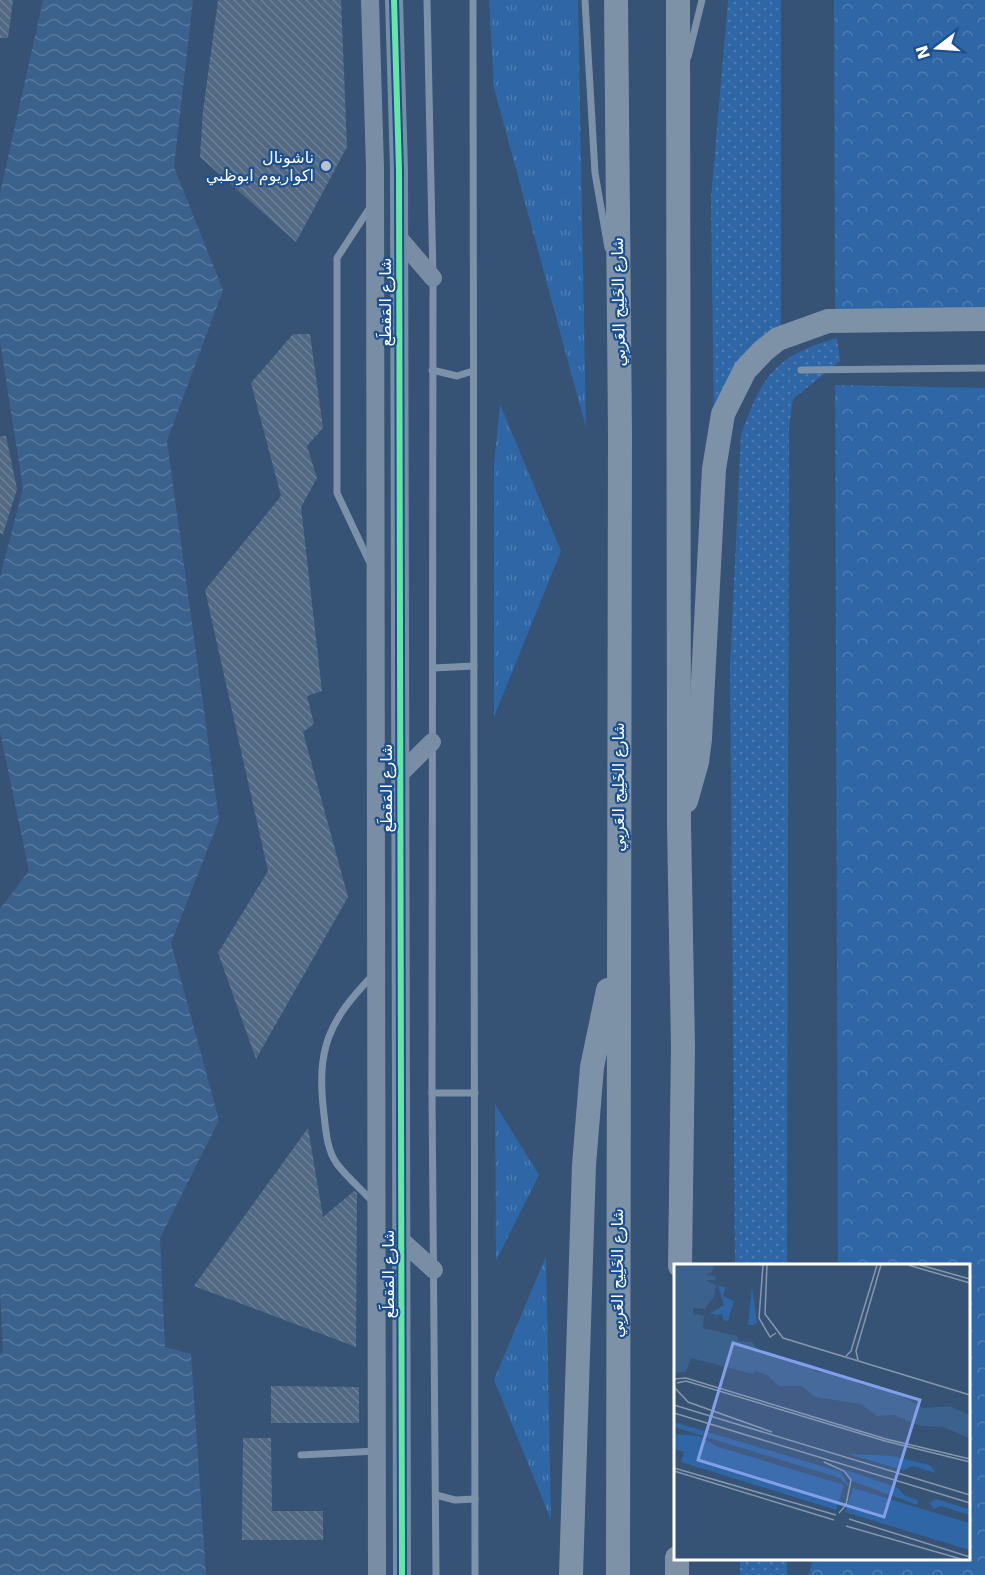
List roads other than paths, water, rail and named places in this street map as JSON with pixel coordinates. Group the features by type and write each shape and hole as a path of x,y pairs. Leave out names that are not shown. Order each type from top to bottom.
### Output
{"highway":[{"name":"شارع الخَلِيج العَربِي","path":"616,0 620,446 617,962 618,1575"},
{"path":"678,0 679,824 683,1047 681,1264"},
{"path":"679,824 697,762 714,469 723,414 736,385 763,351 778,339 811,325 828,321 887,318 985,319"},
{"path":"571,1575 586,1126 598,1032 617,962"}],"street":[{"name":"شارع المَقطَع","path":"370,0 374,200 376,1575"},
{"name":"شارع المَقطَع","path":"394,0 399,238 402,1575"},
{"path":"399,238 433,278"},
{"path":"375,785 400,780 432,742"},
{"path":"402,1240 434,1269"},
{"path":"376,1451 402,1451"}],"lane":[{"path":"427,0 433,278 432,1093 436,1575"},
{"path":"473,0 475,1575"},
{"path":"585,0 595,173 600,211 618,285"},
{"path":"678,94 702,0"},
{"path":"374,200 337,258 337,493 374,572"},
{"path":"801,370 985,368"},
{"path":"432,370 457,376 473,371"},
{"path":"433,668 474,666"},
{"path":"375,973 344,1006 333,1026 325,1046 322,1073 323,1110 331,1152 337,1163 376,1204"},
{"path":"432,1093 475,1093"},
{"path":"300,1455 376,1451"},
{"path":"436,1495 455,1500 475,1499"}],"water":[{"path":"43,0 193,0 174,167 223,290 167,441 219,820 171,943 219,1120 160,1238 165,1347 191,1354 206,1575 0,1575 0,1354 3,1352 0,1292 0,909 29,871 0,732 0,577 23,488 0,342 0,193"}],"place":[{"name":"ناشونال اكواريوم ابوظبي","path":"326,166"}]}
